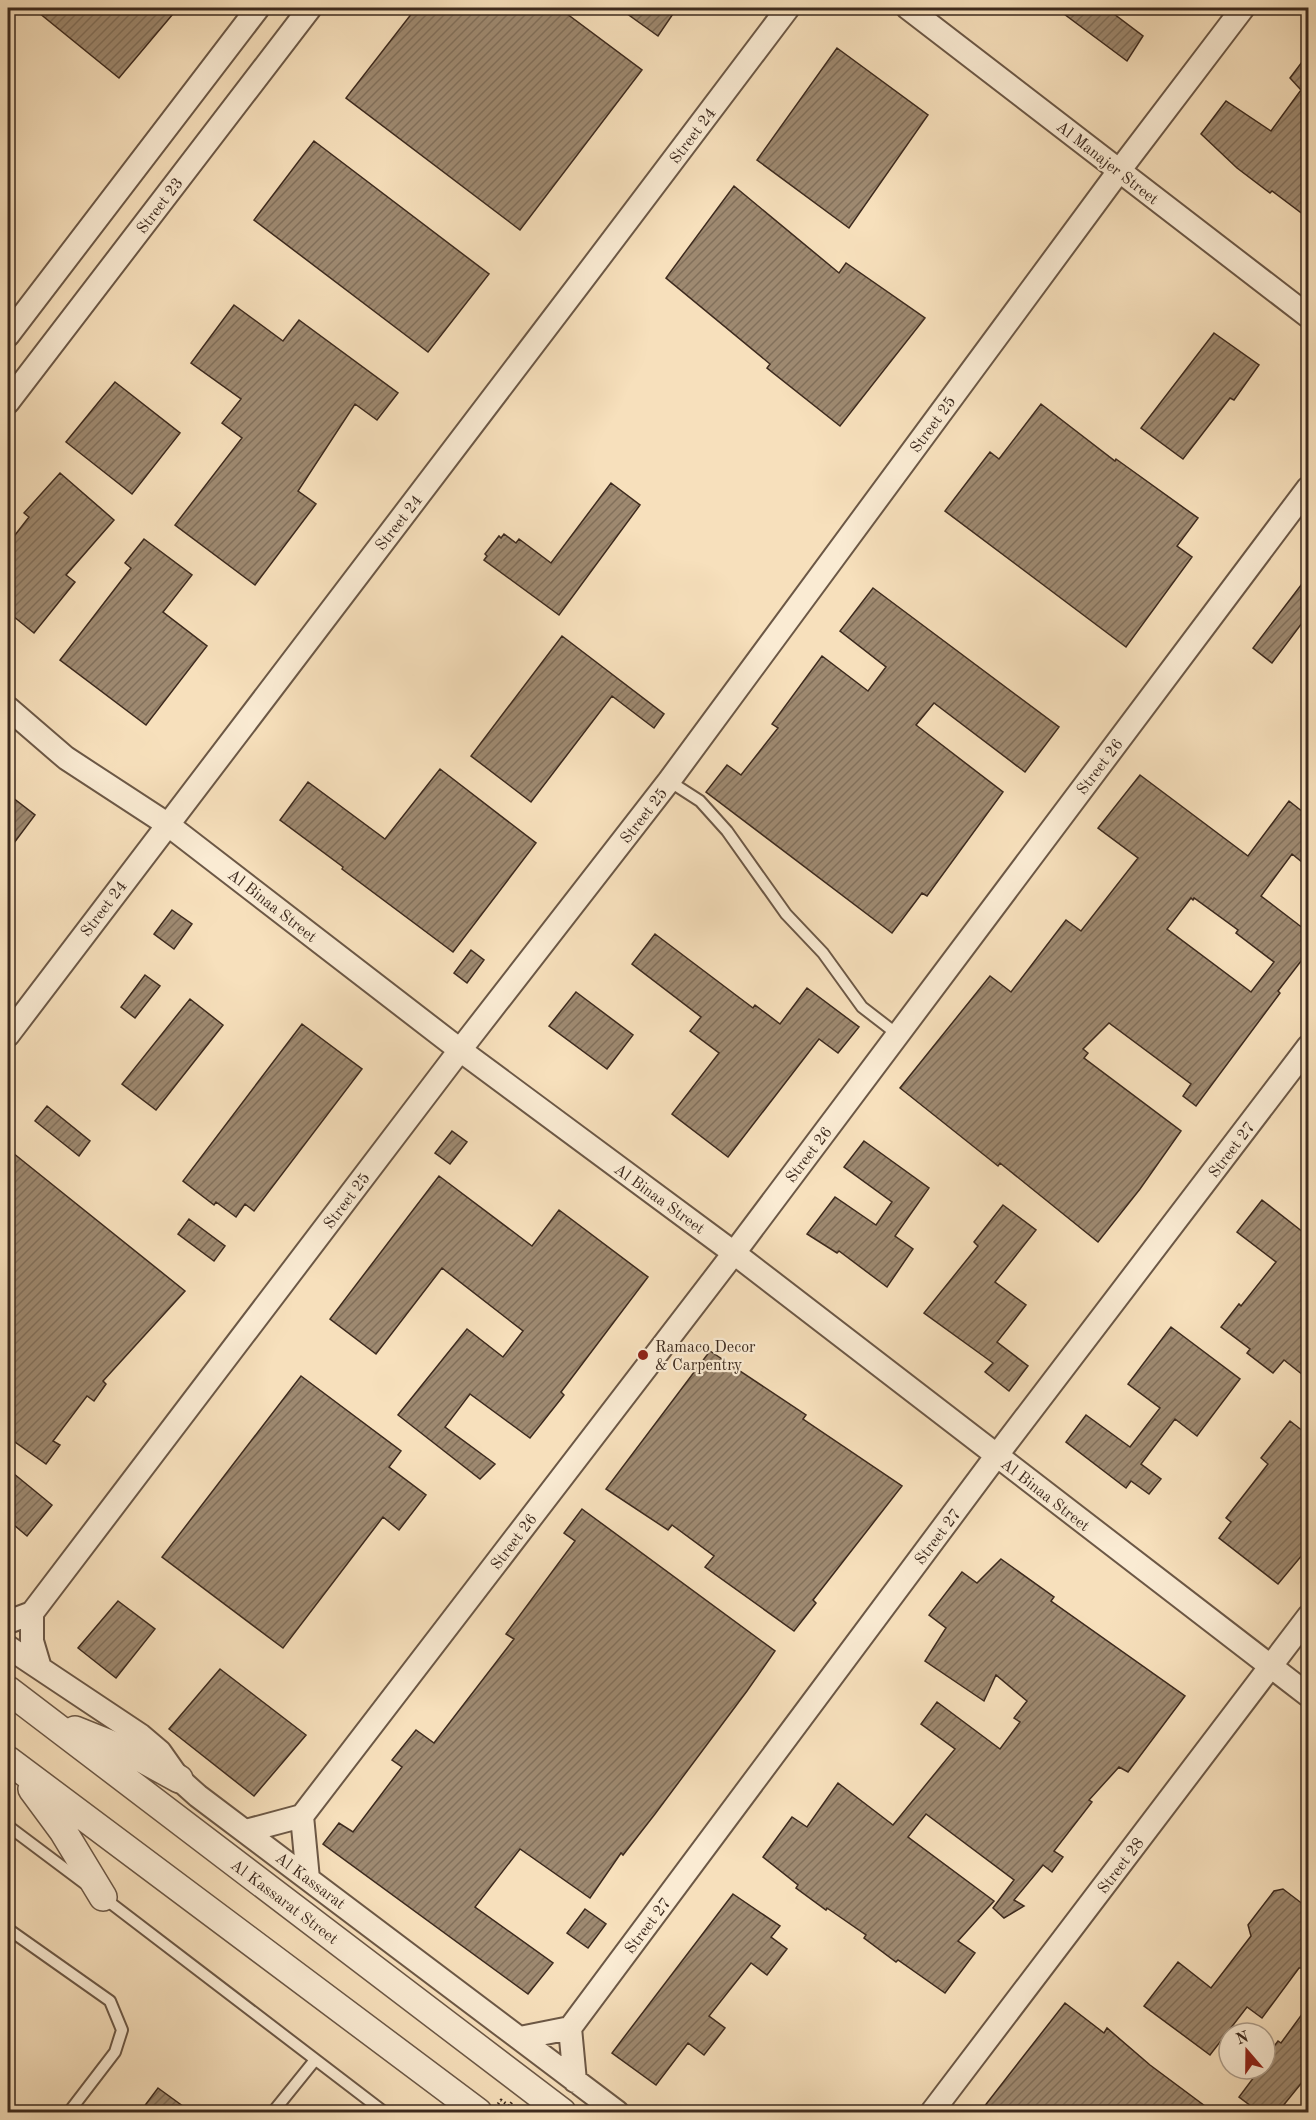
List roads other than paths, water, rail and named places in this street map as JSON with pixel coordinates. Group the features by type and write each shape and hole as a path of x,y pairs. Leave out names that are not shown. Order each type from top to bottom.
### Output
{"street":[{"path":"8,335 258,8"},
{"name":"Street 23","path":"8,402 310,8"},
{"name":"Street 24","path":"8,1035 588,275 788,8"},
{"name":"Al Manajer Street","path":"908,8 1308,316"},
{"name":"Street 25","path":"32,1613 460,1050 669,781 1119,171 1243,8"},
{"name":"Street 26","path":"302,1816 734,1253 1308,488"},
{"name":"Al Binaa Street","path":"8,708 66,758 167,824 460,1050 734,1253 1308,1695"},
{"name":"Street 27","path":"570,2028 997,1455 1308,1047"},
{"path":"8,1622 32,1613 32,1641 40,1668"},
{"name":"Street 28","path":"932,2112 1308,1617"},
{"name":"Al Kassarat","path":"8,1647 140,1735 159,1752 180,1779 198,1796 617,2112"},
{"name":"Al Kassarat Street","path":"8,1690 562,2112"},
{"path":"47,1720 111,1744 180,1779"},
{"path":"8,1760 63,1831 103,1897"},
{"path":"8,1760 478,2112"},
{"path":"246,1831 302,1816 308,1879"},
{"path":"520,2038 570,2028 575,2081"}],"lane":[{"path":"669,781 700,801 727,831 786,914 823,953 861,1007 897,1034"},
{"path":"8,1826 384,2112"},
{"path":"8,1929 110,2001 122,2030 114,2052 69,2112"},
{"path":"289,2112 276,2109 315,2060"}],"place":[{"name":"Ramaco Decor & Carpentry","path":"643,1355"}]}
